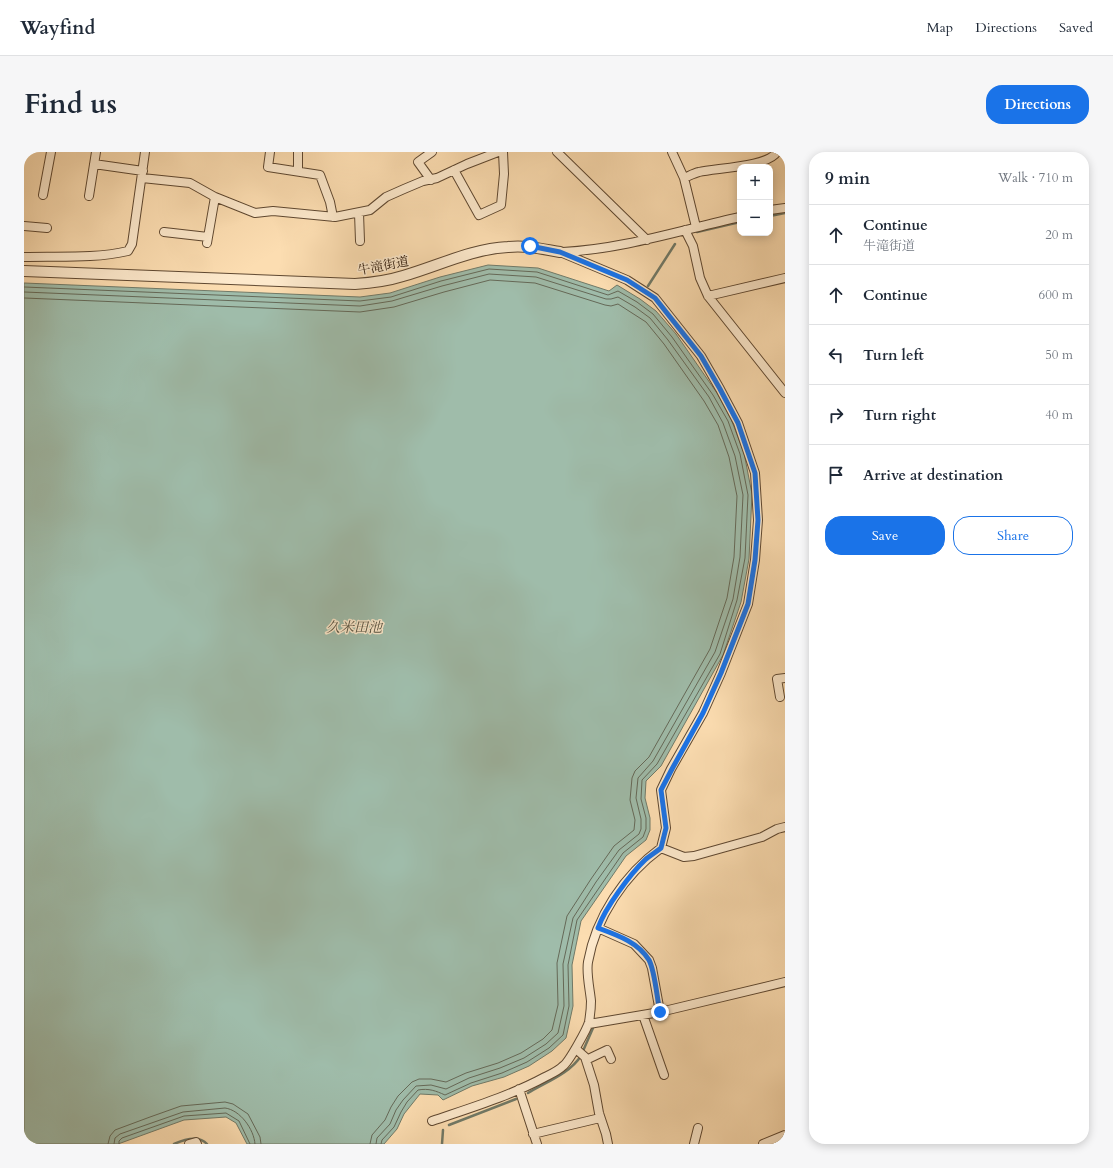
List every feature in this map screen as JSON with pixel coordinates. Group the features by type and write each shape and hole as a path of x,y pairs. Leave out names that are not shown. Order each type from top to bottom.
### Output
{"street":[{"path":"43,195 50,152"},
{"path":"89,196 96,152"},
{"path":"24,257 75,257 128,251 132,244 145,152"},
{"path":"270,152 268,167 320,176 330,202 332,217"},
{"path":"298,152 298,171"},
{"path":"94,164 142,175 190,183 215,197 256,213 273,211 332,217 370,210 386,197 394,193 423,181 432,180 482,157 498,152"},
{"path":"454,170 479,215 501,205 504,174 503,152"},
{"path":"557,152 647,240"},
{"path":"672,152 684,178 696,227"},
{"path":"684,178 698,172 731,168 769,160 777,152"},
{"path":"428,153 418,162 432,180"},
{"path":"164,232 207,240 215,197"},
{"path":"773,210 785,208"},
{"path":"359,213 360,241"},
{"name":"牛滝街道","path":"24,271 355,284 402,277 468,254 484,250 508,246 530,246 560,252 589,250 647,240 737,218"},
{"path":"24,226 47,228"},
{"path":"685,230 693,246 700,278 708,296 785,393"},
{"path":"432,1121 535,1082 564,1066 576,1049 589,1024 591,1003 587,964 598,928 611,903 628,880 646,859 661,848 666,828 661,790 703,713 721,673 748,604 755,560 758,520 755,473 738,423 701,356 655,298 627,280 560,252"},
{"path":"708,296 785,278"},
{"path":"780,697 777,680 785,678"},
{"path":"661,848 684,856 694,856 762,837 785,826"},
{"path":"598,928 634,944 649,960 652,968 660,1012"},
{"path":"589,1024 660,1012 785,982"},
{"path":"643,1014 664,1074"},
{"path":"576,1049 585,1056 594,1085 600,1118 608,1144"},
{"path":"586,1060 607,1050 611,1059"},
{"path":"519,1089 537,1144"},
{"path":"534,1134 600,1118"},
{"path":"694,1144 698,1128"},
{"path":"763,1144 785,1135"},
{"path":"189,1144 196,1142 197,1144"}],"water":[{"name":"久米田池","path":"488,265 538,268 609,291 617,285 656,311 676,334 717,393 731,419 744,453 752,494 749,559 741,602 723,655 661,766 646,781 645,798 650,818 650,830 646,840 626,856 581,921 572,965 573,1006 566,1038 552,1051 529,1066 504,1077 472,1086 443,1100 438,1095 420,1094 404,1114 397,1129 384,1144 247,1144 236,1123 226,1117 184,1120 118,1144 26,1144 24,1140 24,283 360,297 390,293 440,277"}],"waterway":[{"path":"773,215 785,213"},
{"path":"697,232 737,223"},
{"path":"648,286 675,244"},
{"path":"583,1051 593,1028"},
{"path":"528,1093 564,1073 581,1056"},
{"path":"449,1125 516,1099"},
{"path":"442,1144 443,1130"},
{"path":"174,1144 191,1139 204,1141 207,1144"}],"route":[{"path":"530,246 560,252 627,280 655,298 701,356 720,389 738,423 755,473 758,520 755,560 748,604 721,673 703,713 661,790 666,828 661,848 646,859 628,880 611,903 598,928 634,944 649,960 652,968 660,1012"}]}
